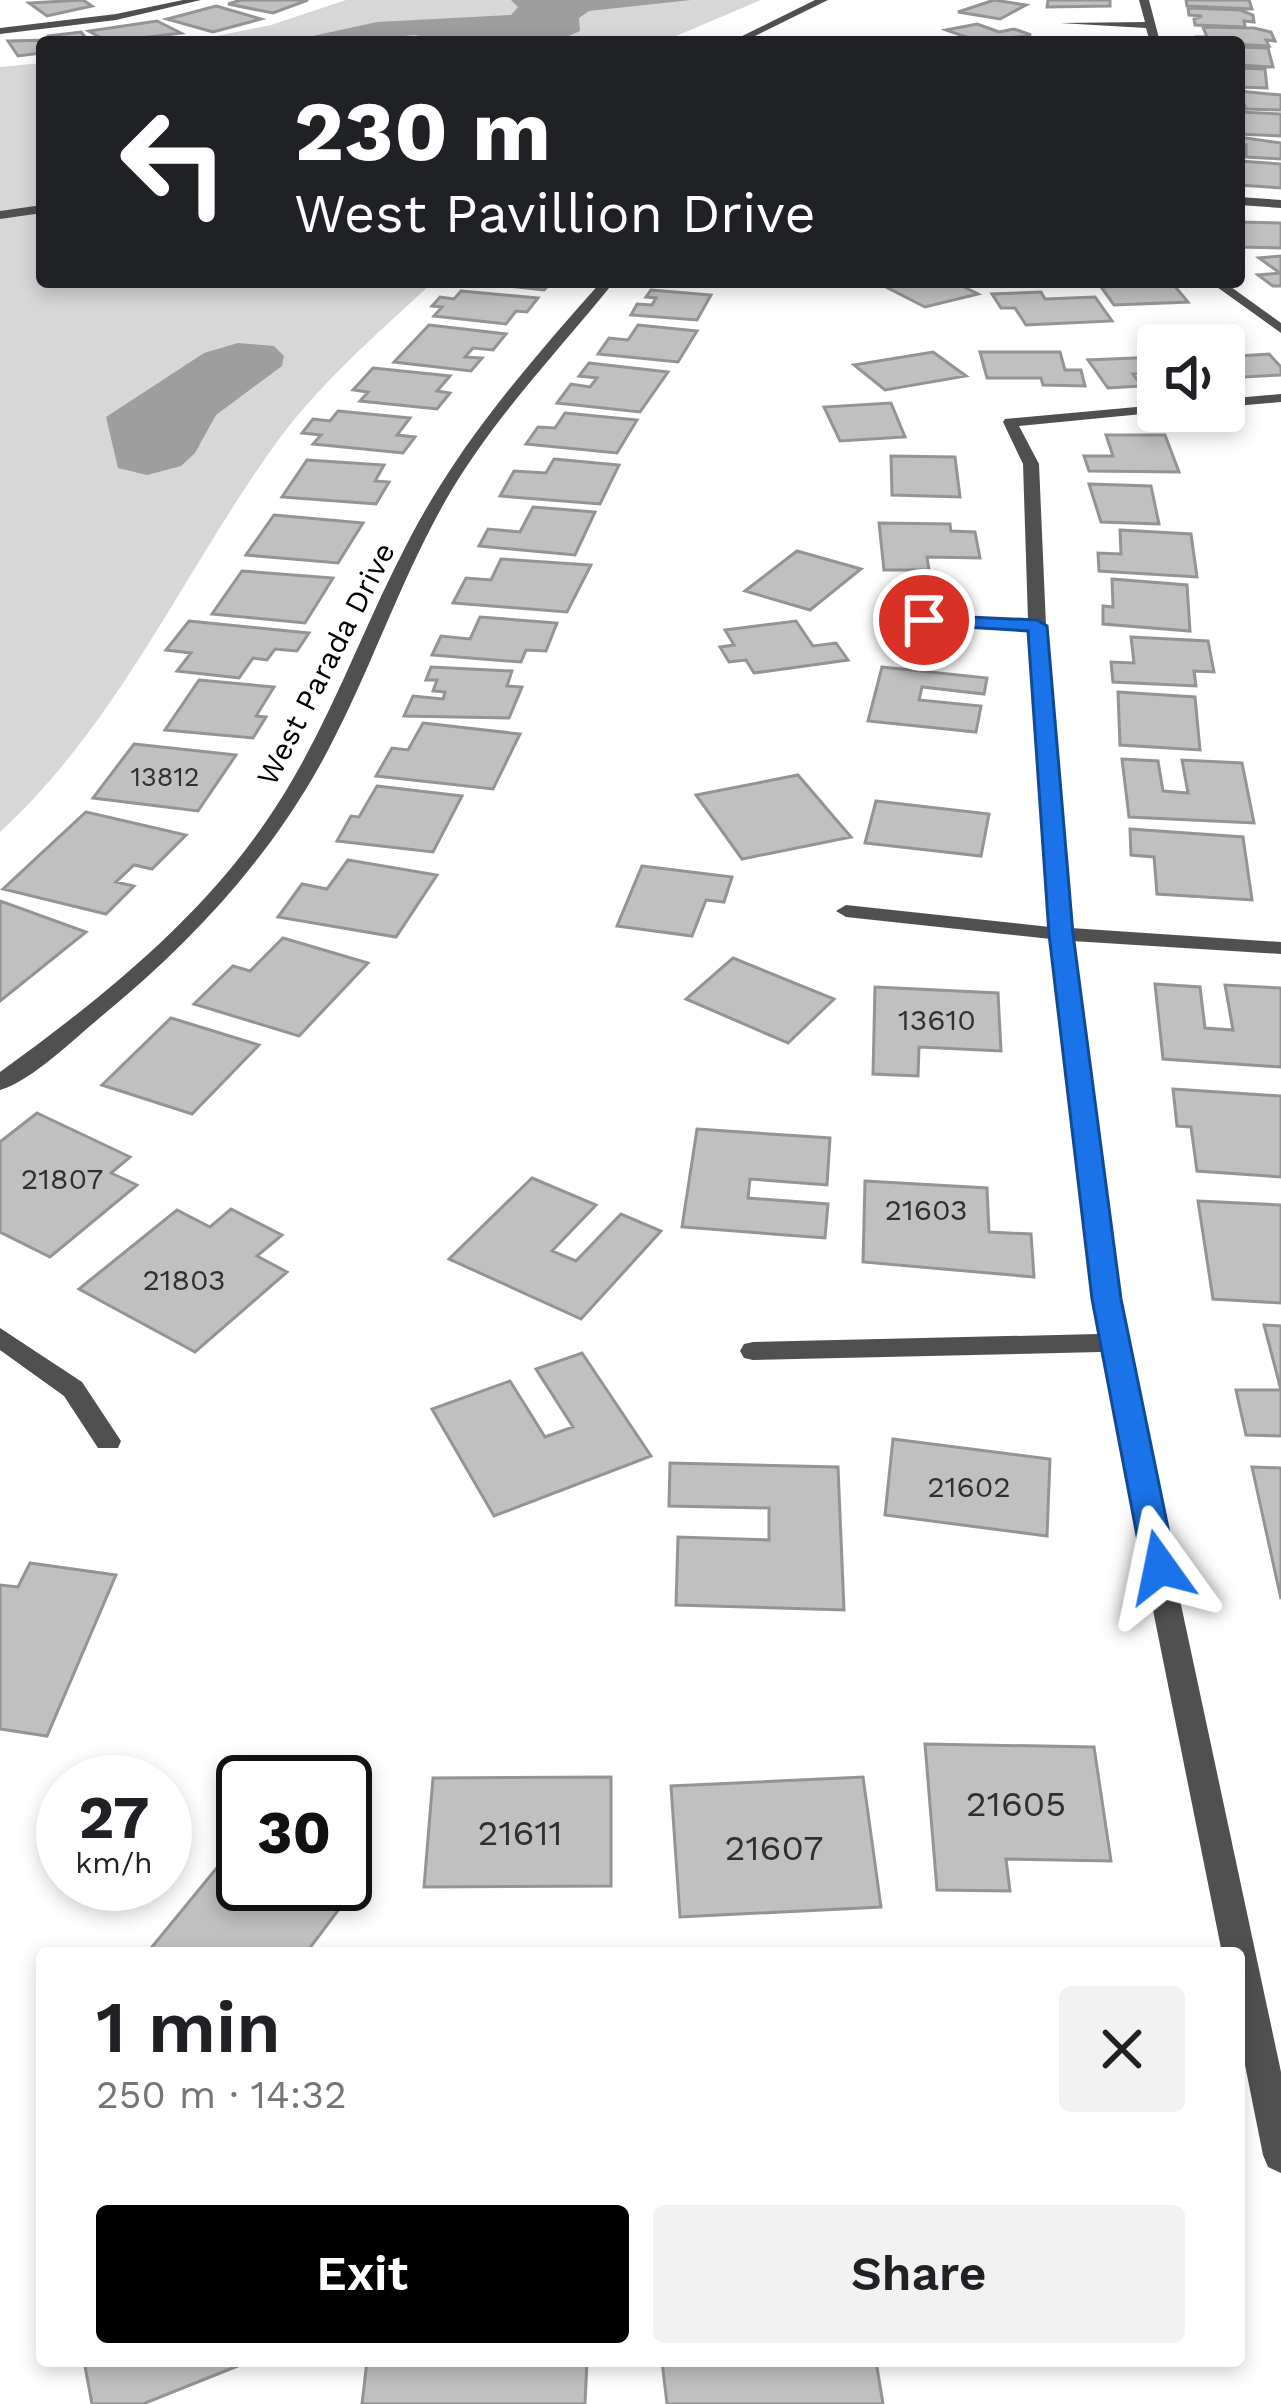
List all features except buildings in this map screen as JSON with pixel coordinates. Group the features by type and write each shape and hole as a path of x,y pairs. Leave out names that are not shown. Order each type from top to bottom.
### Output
{"street":[{"path":"0,32 116,17 196,0"},
{"path":"748,36 823,0"},
{"path":"1144,0 1153,36"},
{"path":"1065,23 1150,25"},
{"path":"1245,201 1281,204"},
{"path":"0,214 36,210"},
{"name":"West Parada Drive","path":"0,1084 179,938 271,830 311,764 438,500 487,422 603,288"},
{"path":"1224,288 1281,328"},
{"path":"1245,401 1281,398"},
{"path":"1137,411 1010,422 1031,464 1037,626 1061,934 1112,1343 1233,1947"},
{"path":"924,620 1037,626"},
{"path":"846,911 1061,934 1281,948"},
{"path":"0,1337 73,1389 108,1441"},
{"path":"753,1351 1112,1343"},
{"path":"1247,2016 1281,2155"}],"shaded area":[{"path":"346,0 761,0 676,36 217,36 271,25"},
{"path":"511,0 691,0 589,11 579,18 580,31 569,36 313,36 377,22 511,15 518,7"},
{"path":"36,64 36,288 427,288 346,363 287,429 113,698 79,745 0,832 0,67"},
{"path":"238,343 274,346 284,356 282,366 216,415 195,453 181,466 147,475 118,468 106,417 204,353"}],"route":[{"path":"924,620 1037,626 1061,934 1112,1343 1160,1567"}]}
